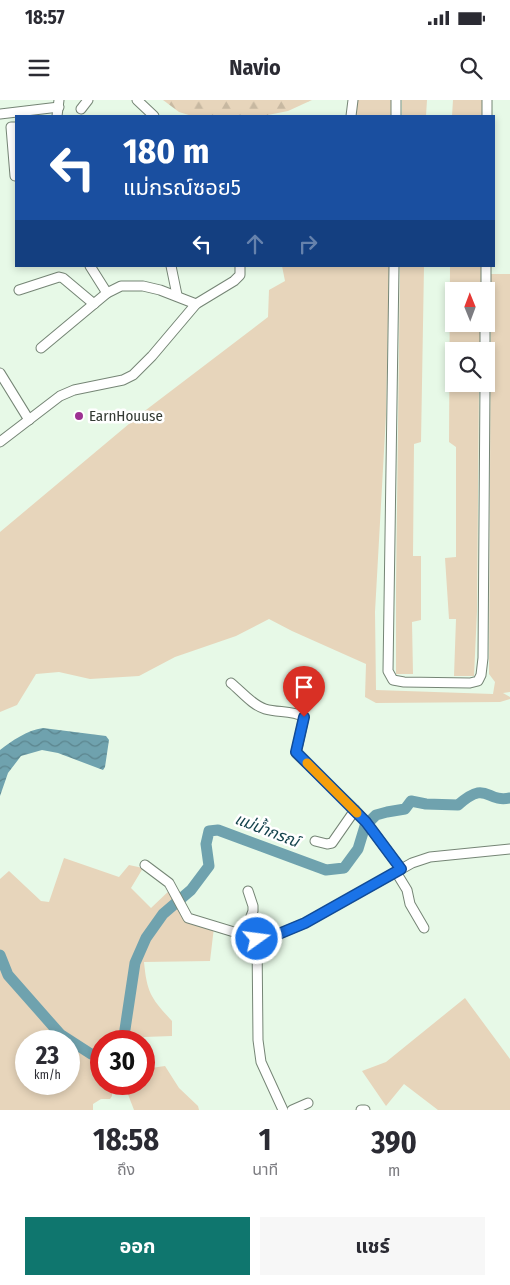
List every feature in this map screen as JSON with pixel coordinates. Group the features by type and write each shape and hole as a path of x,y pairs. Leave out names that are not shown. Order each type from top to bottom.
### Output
{"street":[{"path":"81,109 88,100"},
{"path":"137,100 153,115"},
{"path":"351,115 353,100"},
{"path":"396,100 396,115"},
{"path":"487,100 487,115"},
{"path":"0,114 58,108"},
{"path":"15,127 12,128 15,176"},
{"path":"91,267 107,293"},
{"path":"171,267 177,295"},
{"path":"1,439 60,396 74,390 123,380 133,375 152,356 196,304 240,276 240,267"},
{"path":"394,267 388,671 393,680 404,682 470,683 478,681 481,675 483,648 485,392"},
{"path":"486,267 486,282"},
{"path":"19,290 60,277 94,304"},
{"path":"41,348 107,293 121,286 133,285 160,290 177,295 196,304"},
{"path":"1,377 29,420"},
{"path":"231,682 255,704 265,709 298,713 304,717 296,752 371,829 399,871 407,890 410,904 424,928"},
{"path":"316,841 327,844 332,843 354,810"},
{"path":"144,865 169,883 188,918 257,939 269,938 305,923 399,871 430,857 510,849"},
{"path":"244,935 253,911 248,891"},
{"path":"257,939 260,1062 283,1110"},
{"path":"292,1110 308,1103"}],"green space":[{"path":"163,100 312,100 288,111 268,115 189,115 179,112"},
{"path":"353,100 396,100 396,115 351,115"},
{"path":"402,100 427,100 426,115 402,115"},
{"path":"453,100 484,100 484,115 452,115"},
{"path":"282,267 389,267 386,415 375,612 376,690 493,694 495,682 489,674 490,392 495,392 495,342 491,342 491,332 495,332 495,282 491,282 491,274 510,274 510,692 503,693 510,697 510,699 500,702 376,703 365,697 366,664 269,619 236,636 175,657 139,676 90,679 59,672 36,674 17,705 0,712 0,532 142,413 268,317 269,290 285,281"},
{"path":"400,267 424,267 421,442 414,444 413,556 421,556 421,620 412,622 413,674 396,674"},
{"path":"450,267 481,267 481,282 450,282"},
{"path":"450,332 480,332 480,342 450,342"},
{"path":"449,392 479,392 477,611 474,676 454,676 456,619 449,619 445,558 456,557 456,447 449,442"},
{"path":"64,858 119,877 129,865 143,868 131,888 151,908 172,888 187,919 214,927 210,961 144,962 151,994 172,1021 172,1036 155,1037 155,1030 90,1030 90,1095 112,1095 110,1099 101,1099 93,1104 93,1110 0,1110 0,879 9,871 41,901 49,902"},
{"path":"465,998 510,1059 510,1110 438,1110 404,1084 386,1106 362,1071 386,1062"},
{"path":"165,1066 179,1088 198,1106 199,1110 134,1110 128,1095 155,1095 155,1067"}],"water":[{"path":"43,728 106,736 109,740 105,767 103,770 58,753 42,750 21,756 8,773 0,796 0,750 26,733"}],"waterway":[{"name":"แม่น้ำกรณ์","path":"125,1030 135,963 146,938 163,914 191,890 209,866 206,844 209,831 218,830 326,870 344,868 358,849 365,826 376,815 405,809 411,801 426,804 458,805 468,797 481,793 496,798 510,798"},
{"name":"แม่น้ำกรณ์","path":"0,955 8,975 60,1034 90,1053"}],"slow traffic":[{"path":"307,763 357,813"}],"place":[{"name":"EarnHouuse","path":"79,416"}],"route":[{"path":"257,939 269,938 305,923 401,869 366,822 296,752 304,717"}]}
